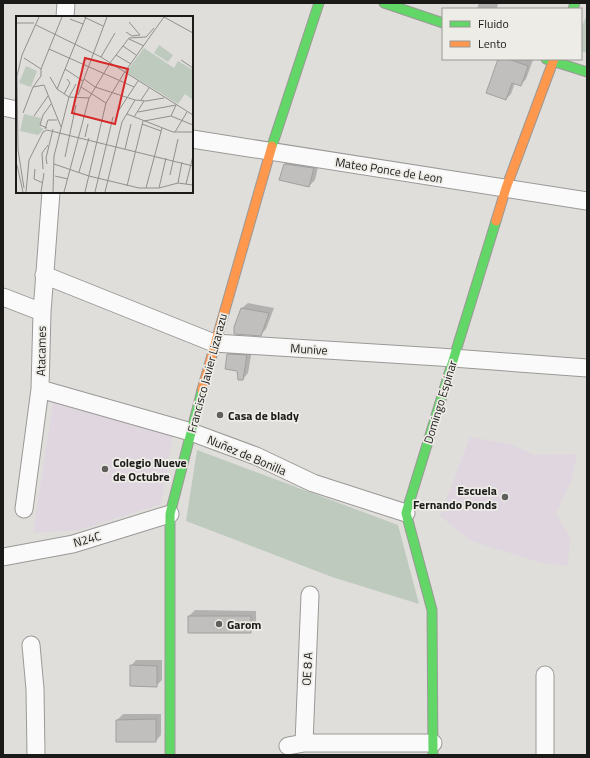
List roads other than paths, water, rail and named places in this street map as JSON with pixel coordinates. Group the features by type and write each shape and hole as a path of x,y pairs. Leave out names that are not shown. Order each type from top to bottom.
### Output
{"street":[{"path":"65,16 66,3"},
{"name":"Francisco Javier Lizarazu","path":"170,755 170,514 214,343 270,151 319,3"},
{"path":"384,3 442,23"},
{"path":"551,60 587,72"},
{"name":"Domingo Espinar","path":"406,513 506,188 551,60"},
{"path":"3,107 16,110"},
{"name":"Mateo Ponce de Leon","path":"193,139 587,200"},
{"name":"Atacames","path":"24,509 40,389 44,275 51,193"},
{"name":"Munive","path":"44,275 214,343 587,368"},
{"path":"3,297 42,312"},
{"name":"Nuñez de Bonilla","path":"40,389 191,432 256,456 313,483 406,513"},
{"path":"406,513 432,610 433,749"},
{"name":"N24C","path":"3,557 73,544 170,514"},
{"name":"OE 8 A","path":"310,595 296,744 433,749"},
{"path":"31,645 36,690 36,755"},
{"path":"545,675 545,755"}],"place":[{"name":"Casa de blady","path":"220,415"},
{"name":"Colegio Nueve de Octubre","path":"105,469"},
{"name":"Escuela Fernando Ponds","path":"505,497"},
{"name":"Garom","path":"219,624"}]}
